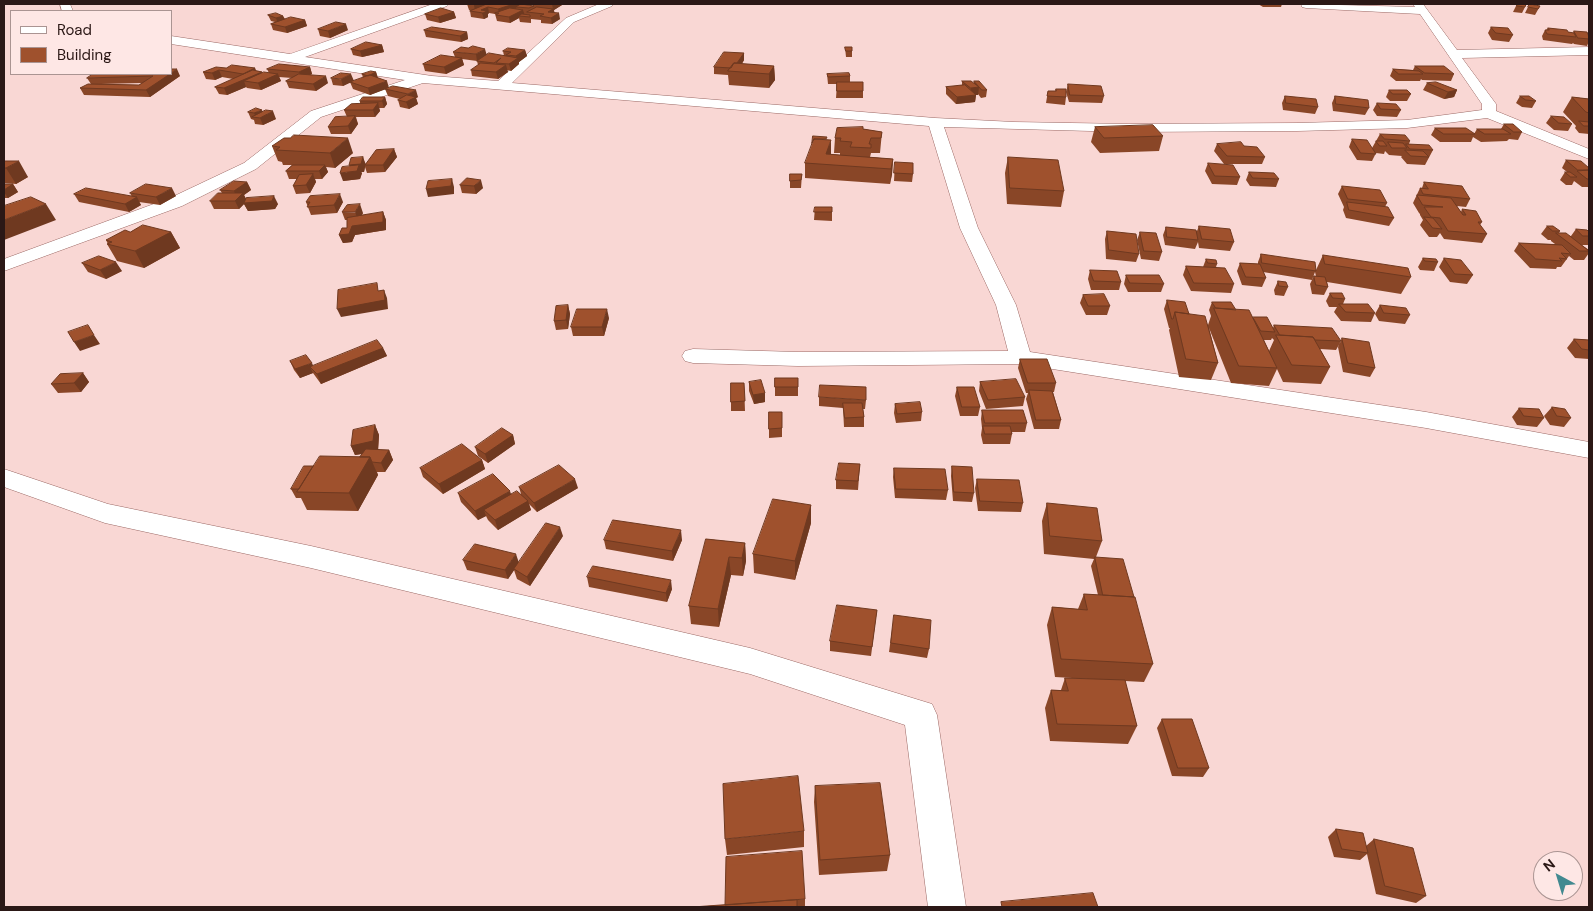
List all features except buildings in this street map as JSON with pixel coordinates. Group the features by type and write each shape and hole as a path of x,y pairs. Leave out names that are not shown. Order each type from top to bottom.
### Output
{"street":[{"path":"290,58 444,4"},
{"path":"501,86 570,20 608,4"},
{"path":"1306,5 1421,7 1489,104 1490,114"},
{"path":"172,40 424,78 935,122 1014,126 1128,128 1297,127 1407,124 1490,114 1589,154"},
{"path":"1454,54 1589,51"},
{"path":"4,265 176,202 250,166 286,135 316,114 424,78"},
{"path":"935,122 968,228 1006,304 1021,357"},
{"path":"693,356 798,359 1021,357 1426,420 1589,450"},
{"path":"4,478 105,513 311,557 750,661 920,715 947,907"}]}
